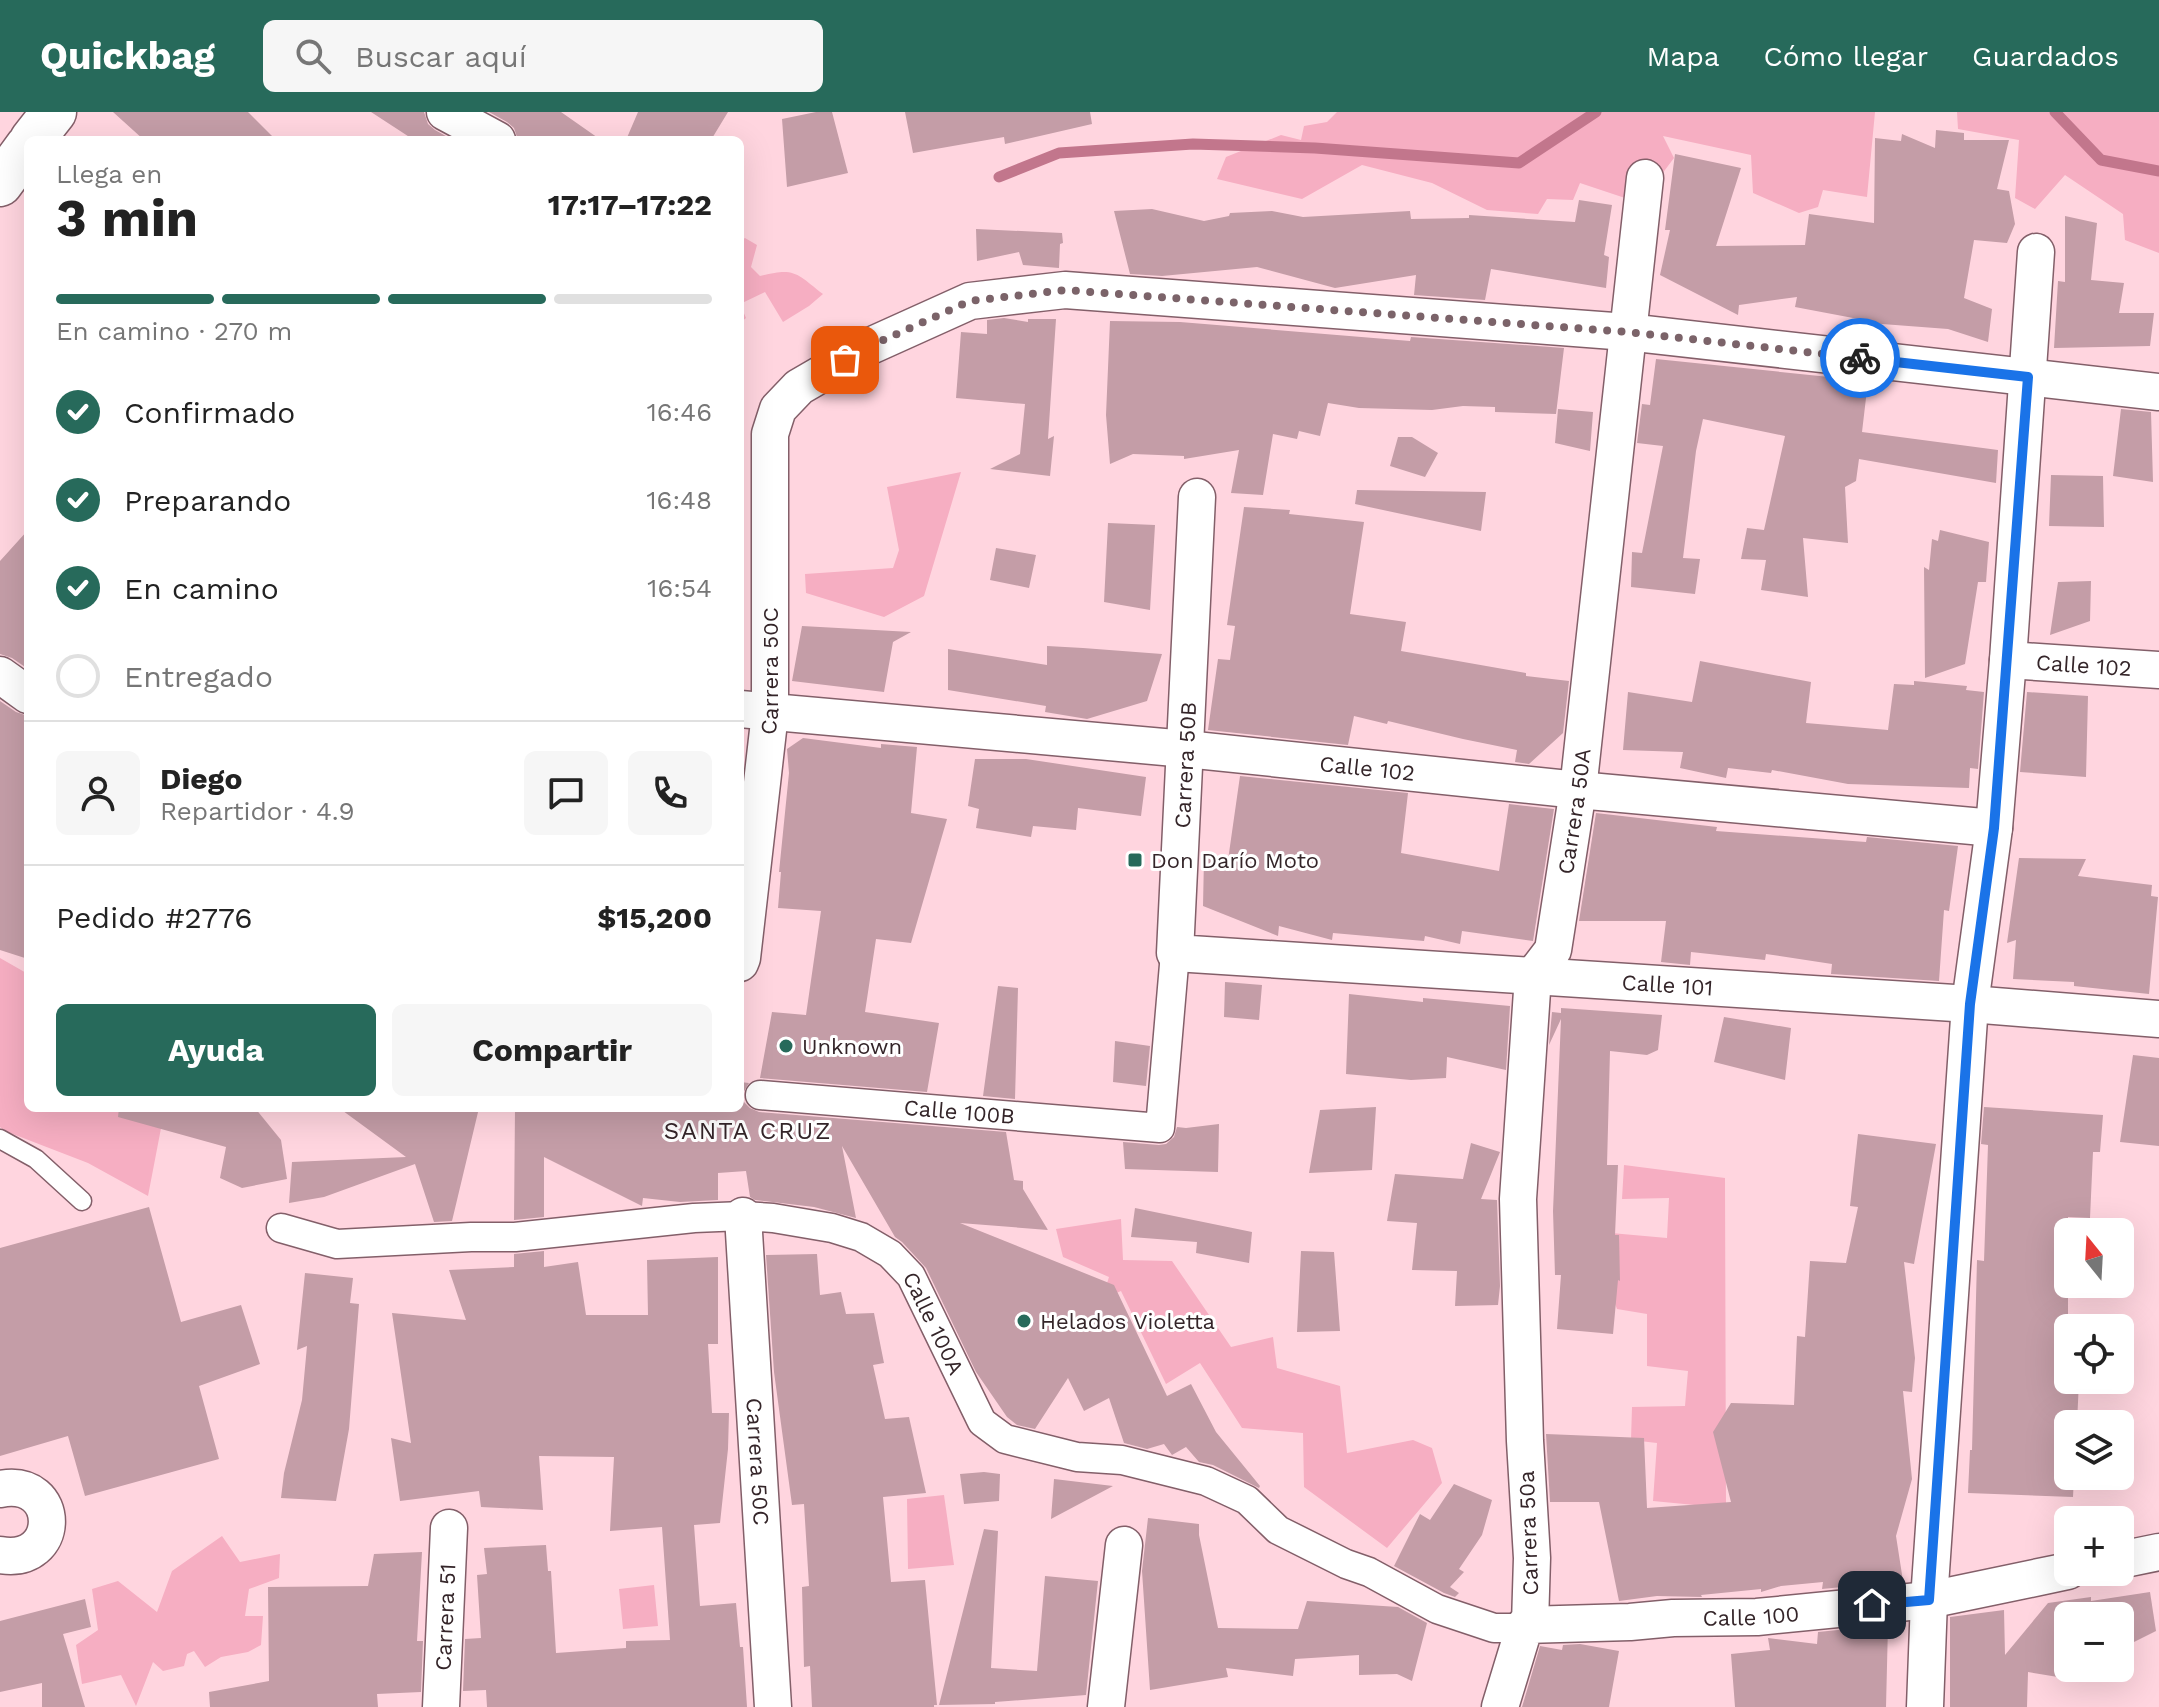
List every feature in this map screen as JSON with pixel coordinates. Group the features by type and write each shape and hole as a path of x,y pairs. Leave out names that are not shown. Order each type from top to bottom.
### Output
{"main road":[{"path":"0,184 24,156"}],"street":[{"path":"445,112 490,136"},
{"name":"Carrera 50A","path":"1525,1441 1518,1199 1533,976 1553,950 1578,790 1645,178"},
{"path":"1925,1707 1929,1600 1970,1004 1994,828 2036,252"},
{"name":"Carrera 50C","path":"744,920 755,711 755,432 799,387 868,347 970,301 1065,290 1627,332"},
{"path":"1627,332 2159,392"},
{"name":"Carrera 50B","path":"1160,1128 1175,953 1197,497"},
{"name":"Calle 102","path":"2008,660 2159,670"},
{"path":"0,675 24,692"},
{"name":"Calle 102","path":"755,711 1186,749 1578,790 1994,828"},
{"name":"Calle 101","path":"1175,953 2159,1019"},
{"name":"Calle 100B","path":"760,1095 1160,1128"},
{"name":"Carrera 50C","path":"743,1216 773,1707"},
{"name":"Calle 100A","path":"281,1228 337,1244 515,1237 632,1223 743,1216 832,1228 861,1237 890,1254 911,1276 982,1422 1005,1439 1077,1457 1122,1460 1206,1481 1247,1500 1278,1530 1369,1572 1437,1609 1494,1628 1515,1628 1527,1624"},
{"name":"Carrera 50a","path":"1525,1441 1532,1558 1527,1624"},
{"path":"0,1489 13,1486 26,1489 38,1497 45,1508 48,1522 45,1535 37,1547 12,1557 0,1555"},
{"name":"Carrera 51","path":"441,1707 449,1528"},
{"path":"1106,1707 1124,1545"},
{"path":"2134,1557 2159,1552"},
{"name":"Calle 100","path":"1527,1624 1757,1617 1929,1600 2054,1574"},
{"name":"Carrera 50A","path":"1500,1707 1527,1624"}],"lane":[{"path":"0,1139 36,1159 82,1201"}],"shaded area":[{"path":"1337,112 1875,112 1867,197 1823,190 1818,207 1799,213 1753,193 1751,155 1663,136 1674,158 1640,203 1580,183 1573,200 1547,199 1538,214 1487,210 1432,183 1362,165 1302,199 1217,179 1226,157 1281,135 1301,140 1304,126 1327,122"},
{"path":"1957,112 2159,112 2159,253 2125,240 2123,214 2065,175 2035,209 2015,198 2019,140 1958,129"},
{"path":"745,238 757,245 751,267 760,276 788,272 807,281 823,294 783,322 765,292 744,302"},
{"path":"961,472 924,596 884,617 806,593 805,574 893,568 899,550 887,487"},
{"path":"0,958 24,972 24,1112 158,1112 162,1123 148,1196 88,1163 0,1127"},
{"path":"1624,1165 1725,1178 1726,1508 1653,1501 1657,1443 1631,1440 1632,1407 1685,1406 1688,1371 1647,1366 1647,1314 1617,1309 1605,1276 1611,1233 1667,1238 1669,1198 1622,1199"},
{"path":"1121,1219 1123,1260 1172,1261 1231,1347 1273,1337 1277,1368 1340,1386 1347,1453 1413,1440 1432,1448 1442,1483 1387,1548 1304,1487 1303,1433 1242,1428 1200,1363 1166,1384 1121,1291 1102,1299 1109,1277 1063,1257 1056,1229"},
{"path":"944,1495 954,1565 908,1569 907,1499"},
{"path":"222,1536 240,1562 280,1554 279,1578 249,1589 245,1616 263,1616 261,1645 248,1652 221,1657 205,1667 194,1651 187,1654 184,1666 163,1671 153,1662 136,1706 121,1675 82,1684 76,1645 98,1630 92,1589 118,1581 157,1612 172,1571"},
{"path":"654,1585 658,1626 623,1629 619,1589"}],"building":[{"path":"113,112 248,112 272,136 140,136"},
{"path":"371,112 424,112 428,124 446,136 408,136"},
{"path":"489,112 561,112 595,136 517,136 507,122"},
{"path":"638,112 728,112 713,136 628,136"},
{"path":"832,112 848,173 787,187 782,119"},
{"path":"905,112 1090,112 1092,124 1005,144 1004,137 913,153"},
{"path":"1936,130 1964,133 1964,140 2009,140 1997,189 2009,191 2015,224 2007,243 1974,240 1964,298 1992,309 1988,342 1948,329 1869,323 1795,307 1797,297 1739,305 1738,315 1660,275 1670,230 1665,230 1675,154 1741,168 1716,246 1805,245 1809,214 1874,223 1875,138 1901,141 1902,134 1935,148"},
{"path":"1579,200 1612,205 1604,255 1609,257 1606,288 1491,269 1485,300 1414,295 1416,275 1335,288 1257,267 1162,276 1130,274 1114,211 1152,209 1204,221 1229,216 1230,213 1272,211 1303,217 1410,211 1411,219 1469,218 1469,215 1575,222"},
{"path":"2065,216 2097,223 2091,280 2124,283 2119,313 2154,313 2150,346 2054,348 2058,281 2065,282"},
{"path":"976,229 1062,233 1059,268 1023,265 1019,252 977,261"},
{"path":"1004,318 1028,322 1028,319 1056,319 1048,439 1054,436 1050,476 990,469 1020,454 1025,404 956,398 961,332 987,334 987,320"},
{"path":"1110,321 1180,322 1410,341 1411,337 1564,348 1556,414 1495,412 1495,407 1463,406 1432,410 1359,408 1328,403 1320,436 1299,431 1297,439 1273,434 1263,495 1231,493 1239,450 1184,459 1184,456 1133,454 1110,464 1106,415"},
{"path":"1656,359 1868,381 1862,432 1998,450 1996,483 1859,459 1856,481 1845,487 1848,543 1803,538 1808,597 1761,590 1766,560 1741,559 1747,528 1764,530 1785,436 1703,419 1683,558 1700,559 1695,594 1631,587 1632,552 1642,553 1663,446 1637,443 1642,404 1650,405"},
{"path":"1558,409 1593,412 1590,451 1555,443"},
{"path":"2121,409 2151,412 2153,482 2113,476"},
{"path":"1398,437 1412,437 1438,453 1425,477 1390,466"},
{"path":"2051,475 2103,476 2104,527 2049,526"},
{"path":"1357,490 1486,492 1481,531 1355,504"},
{"path":"1244,507 1290,510 1289,514 1364,522 1350,614 1406,622 1401,651 1526,673 1526,676 1569,681 1563,733 1529,764 1515,762 1517,750 1354,716 1348,745 1208,730 1218,659 1230,660 1235,626 1227,625"},
{"path":"1108,523 1155,525 1150,610 1104,602"},
{"path":"1940,530 1989,542 1986,582 1978,582 1965,664 1925,678 1924,567 1929,570 1932,539 1938,541"},
{"path":"24,534 24,666 0,654 0,561"},
{"path":"996,548 1036,555 1029,588 990,580"},
{"path":"2091,581 2090,621 2050,635 2058,582"},
{"path":"802,626 911,632 893,642 884,692 792,681"},
{"path":"1047,646 1162,654 1147,701 1087,719 1045,712 1046,706 948,690 948,649 1047,665"},
{"path":"1700,661 1811,682 1806,723 1888,730 1894,684 1914,685 1914,681 1967,686 1966,690 1984,692 1978,769 1970,768 1969,788 1848,784 1772,770 1771,773 1728,768 1726,778 1680,768 1683,752 1623,750 1628,692 1692,702"},
{"path":"2027,692 2088,696 2086,777 2020,772"},
{"path":"0,701 24,715 24,958 0,950"},
{"path":"803,738 881,748 881,744 917,747 911,813 947,819 911,943 876,939 865,1012 939,1023 927,1092 760,1078 772,1012 806,1015 821,911 778,908 789,773 787,749"},
{"path":"975,759 1026,759 1146,777 1141,816 1078,808 1076,830 1033,826 1031,837 976,828 979,809 968,806"},
{"path":"1240,776 1408,793 1401,853 1499,871 1509,804 1554,809 1533,941 1462,931 1460,944 1425,936 1424,941 1333,933 1332,940 1279,926 1278,936 1203,906 1204,858 1228,860"},
{"path":"1596,813 1717,827 1716,831 1866,842 1867,837 1958,846 1949,911 1944,910 1939,981 1831,974 1832,964 1766,954 1765,960 1691,952 1690,965 1661,962 1666,921 1579,921"},
{"path":"2019,858 2086,859 2078,876 2152,885 2151,896 2158,897 2149,994 2074,986 2074,982 2013,979 2016,940 2007,943"},
{"path":"1225,982 1262,985 1259,1020 1224,1017"},
{"path":"998,986 1018,988 1015,1099 983,1096"},
{"path":"1349,994 1423,1002 1423,998 1510,1006 1506,1070 1447,1057 1446,1078 1411,1080 1346,1074"},
{"path":"1561,1008 1662,1015 1658,1050 1647,1055 1610,1051 1607,1165 1618,1165 1615,1235 1619,1235 1620,1281 1613,1334 1557,1329 1561,1275 1555,1275 1553,1211 1561,1019 1549,1045 1552,1012 1561,1013"},
{"path":"1724,1017 1791,1028 1785,1080 1714,1062"},
{"path":"1115,1041 1150,1046 1146,1086 1113,1082"},
{"path":"2133,1055 2159,1058 2159,1146 2120,1142"},
{"path":"744,1102 759,1112 1006,1132 1014,1180 1023,1181 1023,1189 1048,1230 960,1223 1114,1285 1167,1396 1191,1384 1216,1432 1260,1486 1199,1462 1186,1447 1172,1455 1164,1444 1147,1449 1124,1443 1109,1398 1084,1411 1068,1378 1035,1429 1017,1425 1007,1417 976,1372 926,1268 895,1237 842,1146 856,1218 814,1207 755,1200 750,1197 746,1171 718,1173 718,1200 680,1202 643,1198 642,1206 544,1157 544,1217 514,1220 515,1112 744,1112"},
{"path":"1376,1107 1372,1170 1309,1173 1320,1110"},
{"path":"1984,1107 2103,1115 2100,1152 2093,1152 2090,1218 2054,1218 2054,1298 2068,1298 2068,1314 2054,1314 2054,1394 2078,1394 2078,1410 2054,1410 2054,1490 2073,1490 2073,1497 1968,1493 1977,1260 1984,1261 1988,1145 1981,1144"},
{"path":"119,1112 258,1112 281,1140 287,1179 242,1188 220,1178 226,1147 118,1117"},
{"path":"344,1112 478,1112 452,1221 434,1222 415,1164 324,1197 289,1203 292,1162 406,1157"},
{"path":"1219,1124 1218,1172 1125,1169 1123,1142 1166,1144 1174,1137 1177,1127"},
{"path":"1858,1134 1936,1144 1914,1264 1904,1262 1915,1358 1912,1392 1903,1391 1912,1479 1896,1536 1903,1581 1822,1589 1823,1582 1781,1586 1761,1592 1761,1589 1702,1597 1657,1596 1619,1601 1599,1502 1550,1502 1546,1434 1644,1438 1647,1508 1731,1502 1713,1432 1731,1403 1794,1405 1797,1336 1805,1337 1810,1261 1846,1263 1858,1207 1850,1206"},
{"path":"1471,1143 1500,1152 1481,1199 1497,1200 1498,1305 1455,1306 1457,1271 1412,1270 1417,1223 1387,1221 1395,1174 1463,1179"},
{"path":"149,1207 181,1322 241,1305 260,1364 199,1386 219,1459 85,1496 68,1436 0,1456 0,1248"},
{"path":"1135,1208 1252,1232 1249,1263 1196,1253 1197,1242 1131,1237"},
{"path":"544,1251 544,1267 578,1262 586,1315 648,1315 647,1260 718,1257 718,1344 708,1344 712,1413 729,1413 728,1449 720,1523 694,1525 700,1606 736,1603 747,1707 487,1707 486,1690 463,1691 465,1639 481,1638 477,1575 487,1574 484,1548 546,1545 548,1571 551,1571 556,1653 626,1648 626,1641 670,1640 662,1527 610,1531 614,1457 539,1456 543,1510 481,1507 479,1491 400,1501 391,1438 411,1443 392,1313 466,1320 449,1270 514,1267 514,1254"},
{"path":"1301,1251 1334,1252 1340,1331 1297,1332"},
{"path":"817,1254 820,1295 841,1292 846,1314 874,1313 884,1363 873,1365 885,1419 909,1417 926,1493 883,1497 891,1582 925,1580 937,1705 934,1707 812,1707 810,1666 804,1667 802,1587 809,1586 804,1504 792,1505 774,1372 766,1255"},
{"path":"305,1273 353,1278 350,1303 359,1304 349,1429 336,1501 281,1498 302,1400 307,1346 297,1350"},
{"path":"960,1474 1000,1474 999,1501 964,1504"},
{"path":"1054,1479 1113,1486 1051,1519"},
{"path":"1454,1484 1492,1500 1482,1535 1459,1569 1464,1572 1450,1587 1459,1593 1455,1597 1394,1566 1420,1514 1430,1520"},
{"path":"1148,1518 1199,1524 1218,1628 1298,1629 1307,1601 1398,1607 1427,1623 1412,1681 1397,1674 1359,1675 1359,1655 1295,1659 1293,1676 1226,1668 1228,1677 1150,1690 1142,1571"},
{"path":"984,1529 998,1531 991,1668 1037,1671 1045,1576 1098,1581 1086,1695 995,1704 939,1705"},
{"path":"422,1552 417,1641 423,1641 421,1692 377,1694 378,1707 210,1707 209,1692 269,1681 268,1587 368,1586 374,1554"},
{"path":"2150,1592 2156,1631 2134,1642 2134,1602 2055,1602 2091,1597 2091,1601"},
{"path":"85,1599 91,1627 63,1634 85,1707 42,1707 42,1683 0,1692 0,1621"},
{"path":"2054,1602 2054,1676 2028,1672 2027,1707 1950,1707 1950,1617 2004,1610 2005,1655 2048,1603"},
{"path":"1888,1625 1886,1707 1735,1707 1731,1654 1770,1650 1768,1638 1817,1644 1818,1632"},
{"path":"1580,1644 1619,1651 1609,1707 1522,1707 1540,1646 1562,1650 1563,1645"}],"waterway":[{"path":"999,177 1059,153 1193,144 1315,148 1519,163 1596,112"},
{"path":"2055,112 2101,160 2159,171"}],"way so far":[{"path":"845,360 970,301 1065,290 1627,332 1860,358"}],"place":[{"name":"Don Darío Moto","path":"1135,860"},
{"name":"Unknown","path":"786,1046"},
{"name":"Helados Violetta","path":"1024,1321"}],"district":[{"name":"SANTA CRUZ","path":"748,1131"}],"route":[{"path":"1860,358 2028,377 1994,828 1970,1004 1929,1600 1872,1605"}]}
